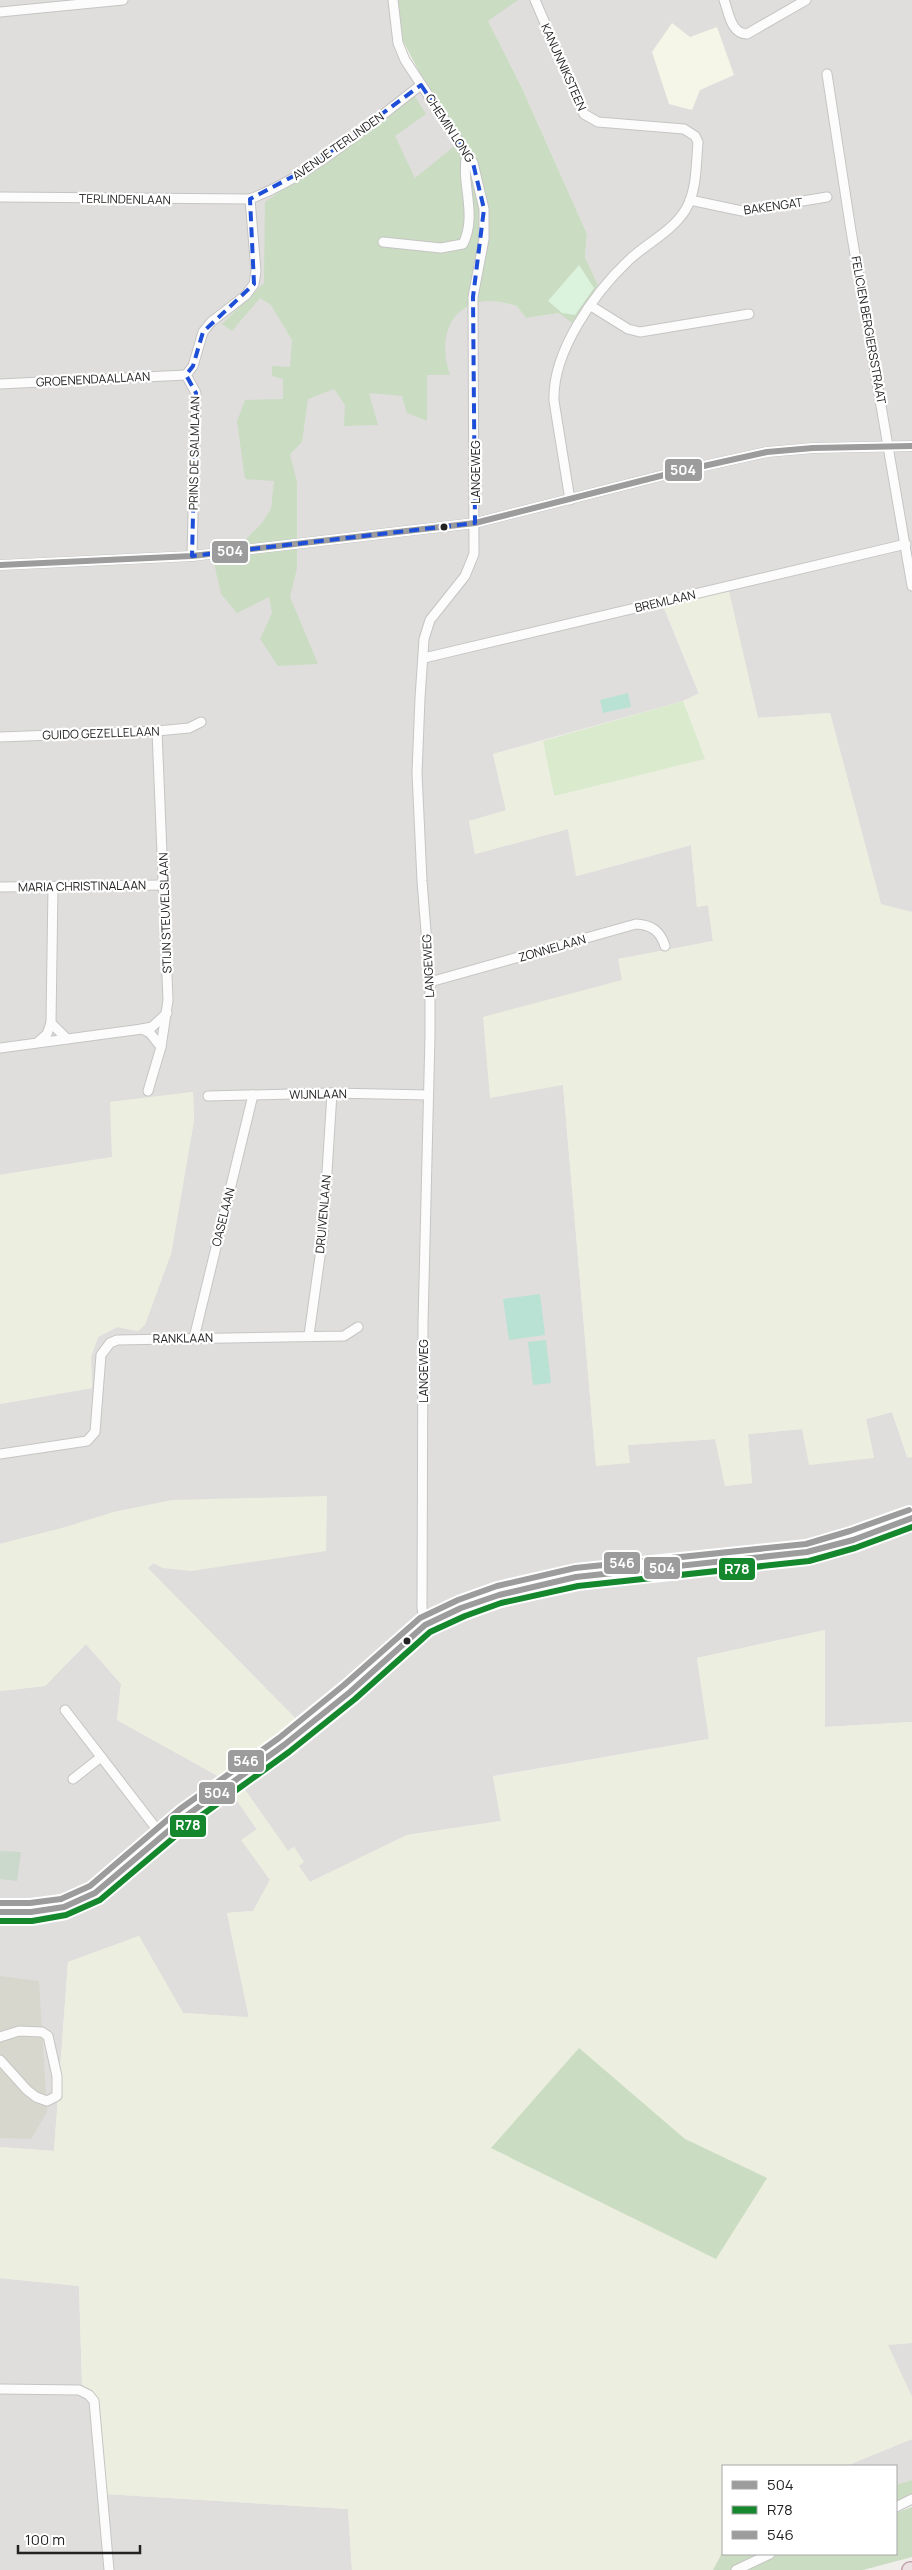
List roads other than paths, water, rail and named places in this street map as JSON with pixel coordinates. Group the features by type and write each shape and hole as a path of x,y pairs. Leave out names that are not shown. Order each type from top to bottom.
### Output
{"street":[{"path":"0,12 123,0"},
{"name":"CHEMIN LONG","path":"393,0 398,44 421,85 467,154 480,184 484,209 484,239 474,284 474,322"},
{"name":"KANUNNIKSTEEN","path":"536,0 584,114 598,122 684,129 695,136 698,142 694,190 677,221 630,259 591,306 565,348 557,366 554,385 570,500"},
{"path":"724,0 736,30 740,34 747,34 806,0"},
{"name":"FELICIEN BERGIERSSTRAAT","path":"828,74 851,230 912,586"},
{"name":"AVENUE TERLINDEN","path":"250,199 272,190 307,169 421,85"},
{"path":"383,242 441,248 464,244 470,208 465,163 467,154"},
{"name":"TERLINDENLAAN","path":"0,196 250,199"},
{"name":"BAKENGAT","path":"690,200 742,211 827,197"},
{"path":"186,375 193,366 202,332 211,322 246,295 254,284 256,271 250,199"},
{"path":"591,306 628,329 640,332 749,314"},
{"name":"LANGEWEG","path":"425,1625 422,1608 423,1324 430,982 422,881 417,773 424,638 430,620 465,576 471,564 475,523 474,322"},
{"name":"GROENENDAALLAAN","path":"0,384 186,375"},
{"name":"PRINS DE SALMLAAN","path":"186,375 196,393 192,556"},
{"path":"0,565 192,556 475,523 570,500 672,472 767,452 813,448 912,446"},
{"name":"BREMLAAN","path":"424,658 906,544"},
{"name":"GUIDO GEZELLELAAN","path":"0,737 157,732 189,728 201,722"},
{"name":"STIJN STEUVELSLAAN","path":"148,1091 161,1047 168,1000 157,732"},
{"name":"MARIA CHRISTINALAAN","path":"0,887 164,885"},
{"path":"38,1042 47,1034 51,1023 53,887"},
{"name":"ZONNELAAN","path":"430,982 636,924 653,928 662,938 665,946"},
{"path":"0,1048 152,1027 167,1013"},
{"path":"51,1023 67,1039"},
{"path":"142,1029 150,1033 161,1047"},
{"name":"WIJNLAAN","path":"208,1096 332,1093 428,1095"},
{"name":"DRUIVENLAAN","path":"309,1335 323,1235 332,1093"},
{"name":"OASELAAN","path":"194,1338 253,1095"},
{"name":"RANKLAAN","path":"0,1454 87,1441 95,1432 101,1355 110,1342 117,1340 309,1335 344,1336 358,1327"},
{"path":"0,1912 47,1910 82,1900 109,1883 162,1836 297,1735 425,1625 487,1598 547,1582 613,1572 793,1555 846,1542 912,1518"},
{"path":"65,1710 162,1836"},
{"path":"73,1779 101,1758"},
{"path":"0,2037 19,2031 42,2032 48,2036 57,2076 57,2096 47,2101 36,2097 0,2060"},
{"path":"0,2389 79,2390 89,2395 94,2401 109,2570"},
{"path":"897,2506 912,2499"},
{"path":"736,2570 768,2555"}]}
